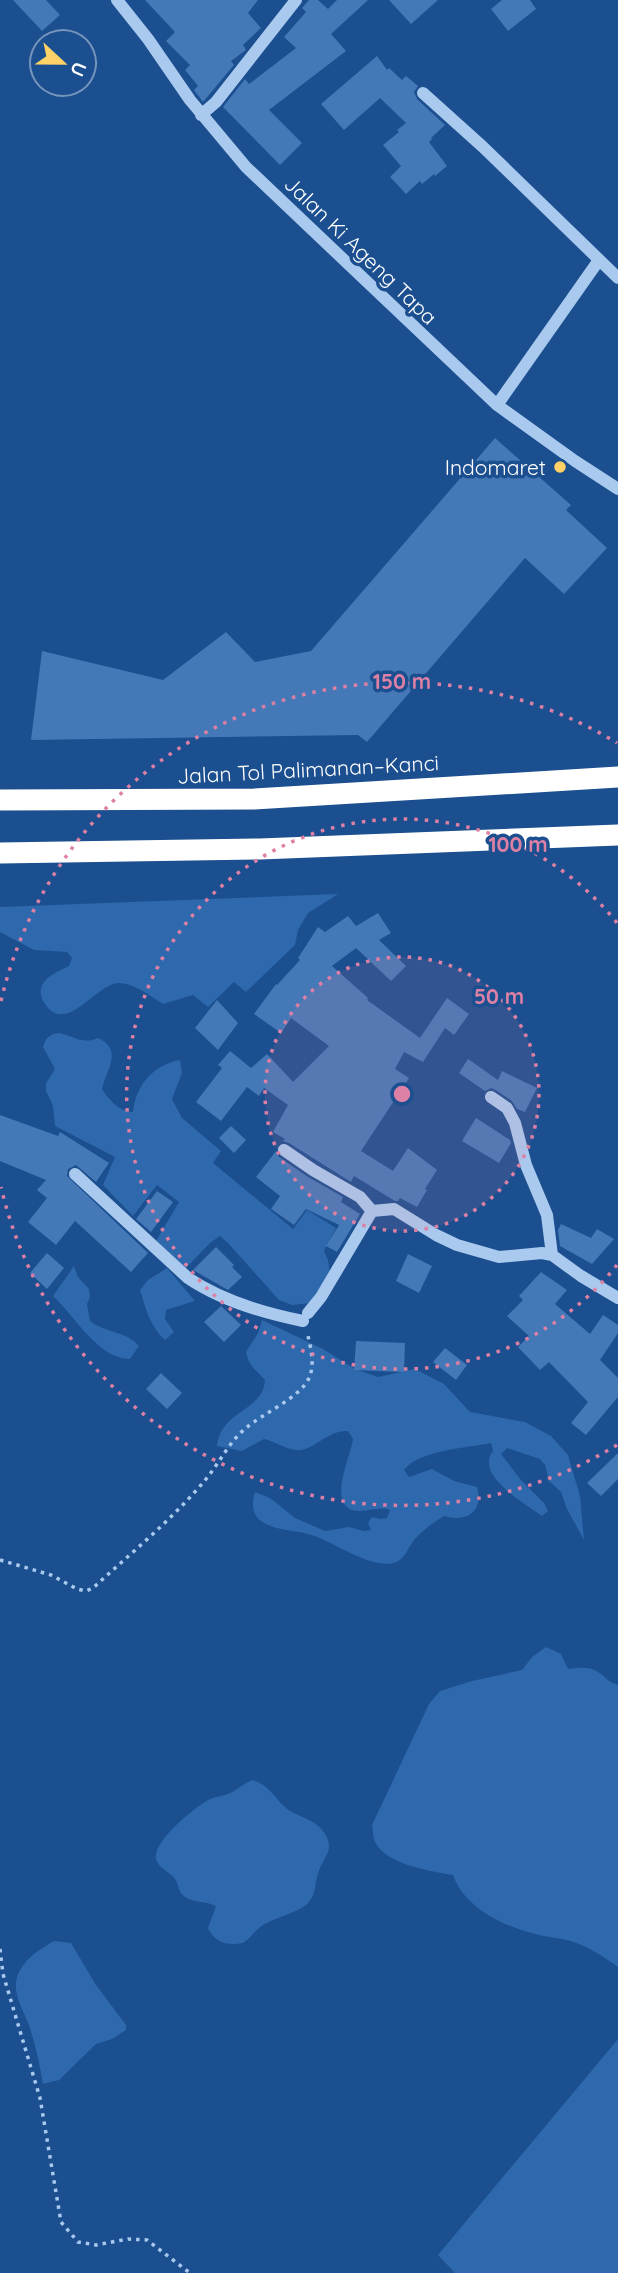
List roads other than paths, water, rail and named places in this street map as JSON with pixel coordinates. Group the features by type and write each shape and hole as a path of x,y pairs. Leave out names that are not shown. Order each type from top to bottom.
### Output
{"highway":[{"name":"Jalan Tol Palimanan–Kanci","path":"0,800 254,799 618,776"},
{"path":"0,853 260,849 618,835"}],"street":[{"name":"Jalan Ki Ageng Tapa","path":"117,0 201,115 246,167 496,405 618,489"},
{"path":"201,115 216,102 296,0"},
{"path":"423,93 483,147 618,278"},
{"path":"496,405 600,260"},
{"path":"491,1097 507,1108 515,1123 523,1156 547,1215 552,1255"},
{"path":"284,1150 360,1197 372,1211"},
{"path":"75,1174 188,1278 205,1289 270,1314 305,1317 321,1297 372,1211"},
{"path":"372,1211 394,1209 447,1240 499,1258 542,1253 552,1255 618,1298"}],"place":[{"name":"Indomaret","path":"560,467"}]}
